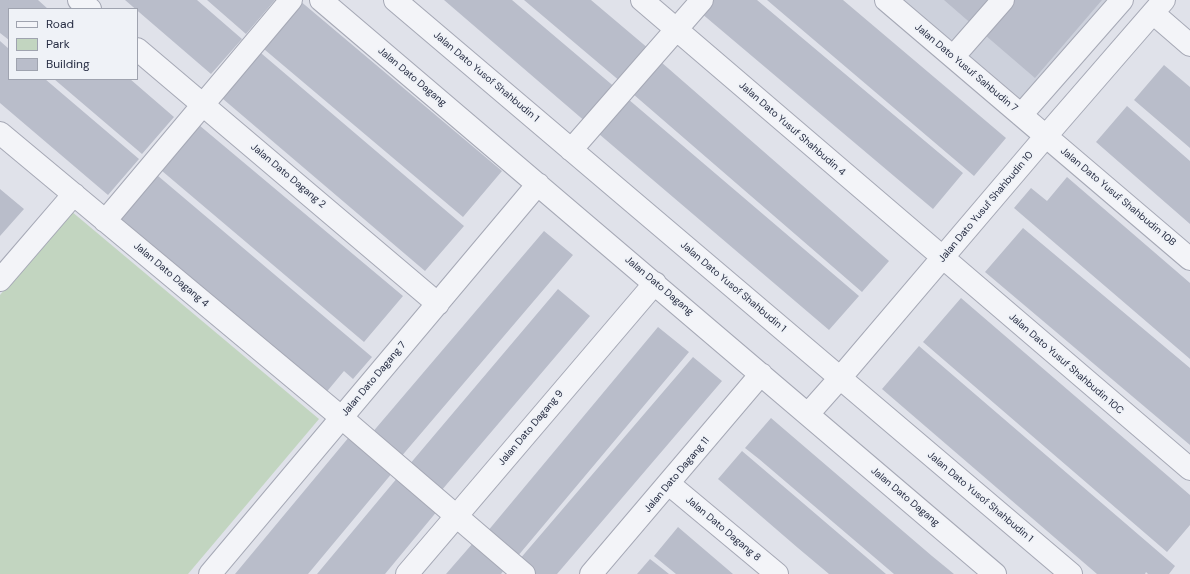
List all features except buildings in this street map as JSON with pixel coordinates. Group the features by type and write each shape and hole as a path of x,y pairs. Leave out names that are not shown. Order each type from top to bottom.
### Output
{"street":[{"path":"80,0 89,8"},
{"path":"105,221 290,0"},
{"name":"Jalan Dato Dagang","path":"321,0 995,574"},
{"name":"Jalan Dato Yusof Shahbudin 1","path":"395,0 1071,574"},
{"name":"Jalan Dato Yusuf Shahbudin 4","path":"642,0 942,258"},
{"path":"571,150 702,0"},
{"name":"Jalan Dato Yusuf Sahbudin 7","path":"886,0 1046,136"},
{"path":"953,57 1003,0"},
{"path":"1022,115 1122,0"},
{"path":"1158,7 1190,45"},
{"name":"Jalan Dato Yusuf Shahbudin 10","path":"808,414 1158,7"},
{"name":"Jalan Dato Dagang 2","path":"138,50 438,304"},
{"name":"Jalan Dato Dagang 4","path":"0,133 342,418 524,574"},
{"name":"Jalan Dato Yusuf Shahbudin 10B","path":"1046,136 1190,259"},
{"name":"Jalan Dato Dagang 7","path":"210,574 538,184"},
{"path":"0,280 74,194"},
{"name":"Jalan Dato Yusuf Shahbudin 10C","path":"942,258 1190,470"},
{"name":"Jalan Dato Dagang 9","path":"407,574 654,283"},
{"name":"Jalan Dato Dagang 11","path":"591,574 761,374"},
{"name":"Jalan Dato Dagang 8","path":"669,484 777,574"}],"shaded area":[{"path":"896,0 1112,0 1021,106"}],"green space":[{"path":"71,211 319,419 188,574 0,574 0,295"}]}
